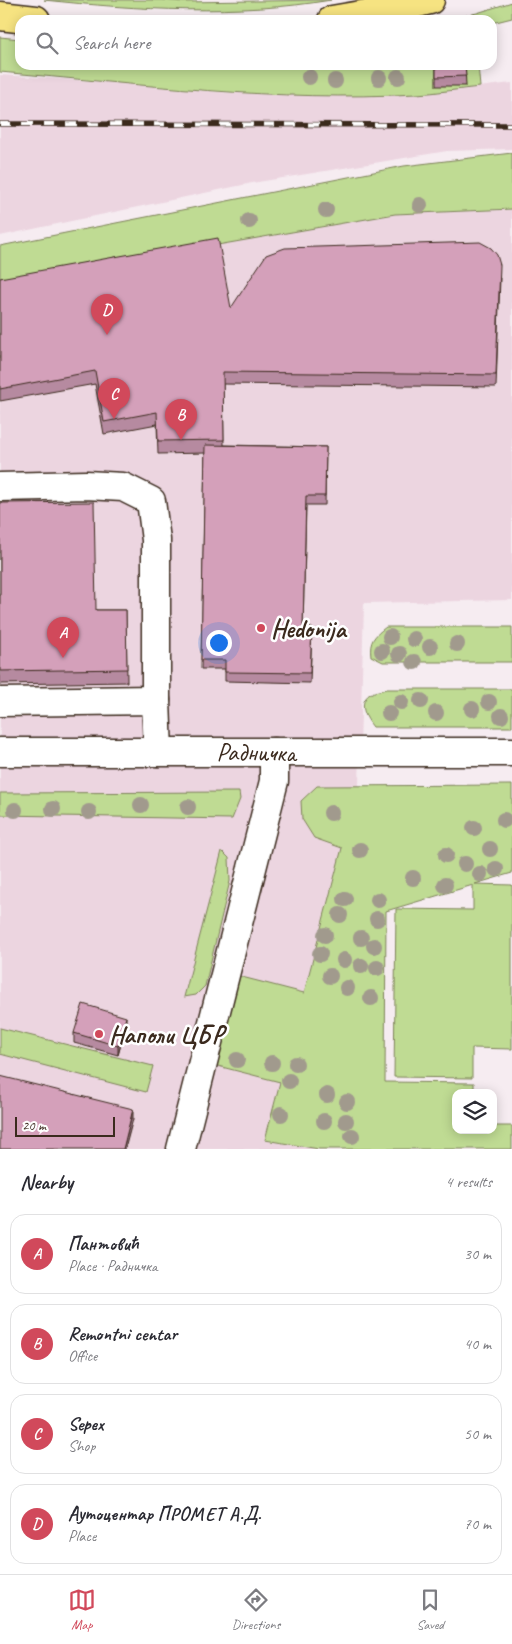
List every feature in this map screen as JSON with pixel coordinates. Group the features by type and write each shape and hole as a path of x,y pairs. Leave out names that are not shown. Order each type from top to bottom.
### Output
{"main road":[{"path":"361,15 430,0"},
{"path":"0,16 15,18"}],"street":[{"path":"0,487 86,485 123,487 151,501 156,540 156,700 158,752"},
{"path":"0,702 156,700"},
{"name":"Радничка","path":"0,752 512,752"},
{"path":"181,1149 274,781 274,752"}],"shaded area":[{"path":"0,75 219,92 343,96 417,94 512,83 512,149 447,151 252,183 0,236"},
{"path":"512,209 512,600 364,603 359,786 265,1140 319,1149 0,1149 0,286 126,261 395,214"}],"green space":[{"path":"44,0 161,0 183,2 331,0 259,8 188,10"},
{"path":"512,2 512,18 497,22 497,15 468,15"},
{"path":"0,37 15,38 15,70 478,70 480,87 416,94 312,96 156,86 0,72"},
{"path":"512,153 512,209 395,214 126,261 0,286 0,246 404,166"},
{"path":"386,627 512,627 512,662 383,662 371,656 371,646 375,636"},
{"path":"386,689 512,689 512,727 373,727 364,710 364,702 372,693"},
{"path":"512,785 512,873 475,884 512,885 512,1049 472,1048 472,1078 394,1077 396,909 473,910 473,885 386,911 385,1082 474,1083 474,1089 452,1089 452,1134 497,1134 497,1126 512,1126 512,1149 319,1149 265,1140 280,1082 214,1065 238,976 304,993 342,848 314,838 302,819 301,801 317,786"},
{"path":"239,792 240,799 232,819 0,815 0,793"},
{"path":"222,851 229,858 230,881 205,986 196,995 184,997"},
{"path":"0,1028 153,1066 146,1092 0,1054"}],"building":[{"path":"436,70 465,70 466,76 436,77"},
{"path":"218,238 231,308 266,255 285,248 480,242 491,248 497,255 500,265 496,375 223,372 224,440 158,441 157,412 104,422 95,371 0,389 0,278"},
{"path":"205,445 326,447 325,496 306,496 303,627 312,628 310,673 225,672 225,660 201,660"},
{"path":"94,502 96,610 126,610 127,669 0,671 0,503"},
{"path":"83,1004 126,1017 118,1046 74,1033"},
{"path":"0,1076 133,1109 123,1149 0,1149"}],"railway":[{"path":"0,124 512,125"}],"place":[{"name":"Аутоцентар ПРОМЕТ А.Д.","path":"107,335"},
{"name":"Sepex","path":"114,419"},
{"name":"Remontni centar","path":"181,440"},
{"name":"Hedonija","path":"261,628"},
{"name":"Пантовић","path":"63,658"},
{"name":"Наполи ЦБР","path":"99,1034"}]}
